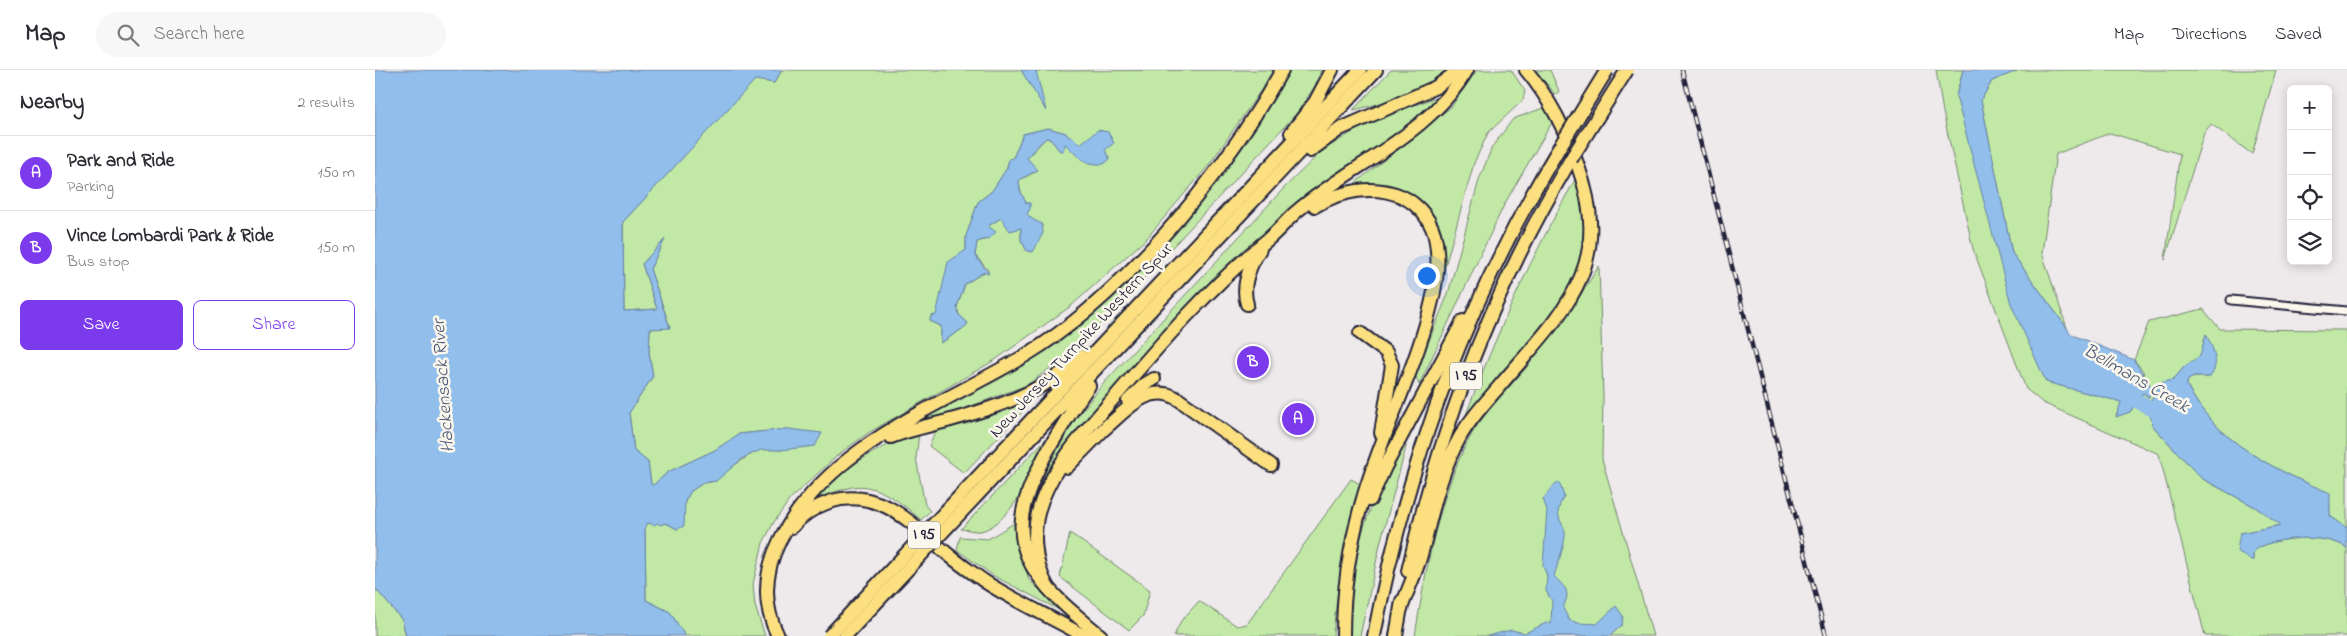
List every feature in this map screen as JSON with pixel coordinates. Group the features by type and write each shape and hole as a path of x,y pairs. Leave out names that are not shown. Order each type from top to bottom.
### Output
{"highway":[{"path":"778,636 769,610 767,586 770,562 789,522 807,498 824,480 881,436 1027,355 1091,308 1148,252 1188,206 1241,134 1282,70"},
{"path":"1252,186 1278,148 1315,102 1332,70"},
{"name":"New Jersey Turnpike Western Spur","path":"845,636 1148,296 1360,70"},
{"name":"New Jersey Turnpike Western Spur","path":"829,636 1130,332 1376,70"},
{"path":"1229,226 1261,202 1324,139 1362,118 1436,87 1459,70"},
{"path":"1048,588 1039,565 1035,535 1040,507 1052,480 1080,438 1135,374 1245,258 1309,202 1421,123 1446,99 1467,70"},
{"path":"1401,608 1421,557 1441,482 1457,444 1477,413 1566,304 1581,276 1589,254 1590,218 1580,171 1559,118 1547,97 1526,70"},
{"name":"I 95","path":"1375,636 1395,542 1420,452 1448,374 1492,271 1526,204 1607,70"},
{"name":"I 95","path":"1396,636 1427,496 1466,376 1511,270 1571,159 1627,70"},
{"path":"1279,229 1327,199 1354,191 1370,190 1394,194 1409,200 1421,210 1433,229 1437,262 1431,305 1421,345 1371,472"},
{"path":"1247,304 1245,292 1247,277 1256,256 1266,241"},
{"path":"1353,550 1369,502 1385,467 1451,339 1492,271"},
{"path":"855,455 895,435 987,410 1031,392 1070,366 1109,327 1148,296"},
{"path":"1101,636 1065,606 1036,574 1024,548 1021,520 1027,493 1067,418 1130,332"},
{"path":"1343,634 1348,574 1358,518 1381,432 1393,365 1387,352 1360,333"},
{"path":"1052,480 1104,429 1141,387 1154,379"},
{"path":"1104,429 1144,397 1157,393 1166,393 1178,399 1271,465"},
{"path":"780,540 799,519 820,505 849,498 874,501 904,516 951,557 985,582 1084,636"}],"street":[{"path":"2231,300 2347,310"}],"green space":[{"path":"782,70 1021,70 1045,108 1035,71 1275,70 1209,165 1146,239 1071,306 995,360 868,433 839,454 790,499 774,522 763,543 753,584 755,606 765,636 685,636 670,612 646,600 645,527 648,523 666,523 677,529 683,515 685,501 691,491 703,483 716,481 723,473 761,449 781,450 812,434 788,429 739,434 715,450 668,472 653,486 651,484 648,462 634,451 629,413 653,376 649,353 650,329 670,327 650,269 664,241 642,264 657,309 624,311 623,222 755,79 774,83","holes":["1048,128 1066,133 1069,138 1080,145 1088,139 1082,160 1065,143 1060,151 1050,139 1046,138 1027,158 1035,172 1019,180 1020,190 1026,203 1029,203 1027,214 1034,232 1035,242 1033,251 1027,251 1021,240 1021,228 1013,229 1001,218 987,227 996,232 990,238 977,242 975,255 988,270 988,273 984,272 965,284 957,307 959,315 968,323 941,343 941,326 930,321 931,316 936,316 966,250 966,236 978,202 992,191 1007,168 1009,159 1013,158 1023,134"]},
{"path":"1287,70 1321,70 1315,86 1296,114 1112,312 1071,353 1027,385 923,424 915,421 1023,360 1126,280"},
{"path":"1391,70 1451,70 1428,84 1404,95 1353,110"},
{"path":"1477,70 1511,70 1525,91 1523,100 1488,133 1474,163 1440,284 1433,222 1396,189 1355,183 1451,107"},
{"path":"1535,70 1550,70 1559,91 1556,95"},
{"path":"1936,70 1963,70 1956,96 2046,382 2122,402 2116,416 2130,412 2143,393 2148,397 2143,371 2134,360 2149,322 2203,309 2220,329 2347,330 2347,528 2330,516 2329,493 2288,474 2248,451 2230,438 2199,405 2187,385 2188,379 2210,377 2206,334 2200,356 2185,366 2173,380 2152,425 2201,478 2255,507 2282,525 2240,533 2253,561 2253,552 2261,547 2299,538 2327,540 2347,548 2347,636 2205,636 2159,454 2043,403 2026,389 1973,249 1943,112"},
{"path":"2019,70 2276,70 2252,154 2211,124 2204,133 2165,260 2180,154 2110,133 2056,154 2042,253 2067,328 2012,253 1981,100 1992,81"},
{"path":"1434,98 1436,103 1404,131 1363,160 1166,333 1037,503 1032,505 1046,470 1076,418 1104,383 1285,187 1323,150 1371,121"},
{"path":"1543,108 1554,119 1505,203 1419,385 1415,375 1448,294 1479,180 1492,147 1513,119"},
{"path":"1576,178 1586,220 1586,242 1581,264 1572,284 1560,305 1530,346 1464,420 1515,296"},
{"path":"1599,266 1603,396 1602,459 1653,636 1415,636 1435,531 1461,454 1473,432 1491,407 1526,368 1573,305"},
{"path":"1029,398 1025,409 964,473 929,446 935,432"},
{"path":"1058,426 1026,486 1004,516 993,526 981,531 961,529"},
{"path":"919,433 916,458 925,505 930,511 921,520 889,496 880,491 861,486 836,491 811,500 861,460 902,439"},
{"path":"1405,439 1406,447 1381,540 1360,636 1349,636 1353,579 1363,531 1379,491"},
{"path":"1351,479 1360,484 1343,560 1333,636 1174,636 1181,621 1199,601 1237,626 1247,624"},
{"path":"1016,522 1019,546 1029,580 1065,613 994,576 957,550 960,537 988,539"},
{"path":"1070,533 1150,590 1143,616 1129,630 1060,577"},
{"path":"375,588 402,620 406,636 375,636"}],"water":[{"name":"Hackensack River","path":"375,70 782,70 774,83 755,80 623,222 624,311 657,309 642,264 665,239 650,269 670,328 650,329 649,353 653,376 629,413 634,451 648,462 651,484 653,485 668,472 715,450 739,434 788,429 822,433 815,446 761,450 743,458 716,481 703,483 691,491 685,501 684,526 677,529 666,523 654,525 648,523 645,527 646,600 670,612 685,636 406,636 402,620 375,588"},
{"path":"1021,70 1055,70 1036,71 1046,111"},
{"path":"1963,70 2019,70 1992,81 1981,100 2012,253 2070,334 2134,360 2152,388 2149,397 2143,393 2130,412 2116,417 2121,402 2046,382 2011,304 1956,96"},
{"path":"1048,128 1066,133 1080,144 1098,130 1108,132 1114,143 1105,150 1110,159 1104,164 1086,162 1065,144 1063,151 1060,151 1050,139 1046,138 1033,150 1027,158 1038,170 1019,180 1020,190 1026,203 1030,203 1030,209 1027,214 1042,224 1043,233 1033,252 1027,251 1021,240 1021,228 1010,231 1001,218 988,226 996,232 990,238 977,242 975,255 989,274 984,272 965,284 957,307 959,315 968,323 941,343 941,326 930,321 931,316 936,315 948,262 966,250 966,236 978,202 992,191 1007,168 1009,159 1013,158 1023,134"},
{"path":"2206,334 2215,356 2215,366 2210,377 2194,377 2188,380 2187,385 2199,405 2230,438 2248,451 2288,474 2330,493 2330,516 2347,528 2347,548 2327,540 2299,538 2261,547 2253,552 2253,561 2237,551 2240,533 2281,525 2255,507 2201,478 2152,425 2149,406 2156,390 2163,382 2173,380 2185,366 2200,356"},
{"path":"1559,482 1564,496 1560,504 1559,516 1564,527 1565,537 1554,576 1567,593 1563,608 1569,620 1578,623 1597,624 1616,606 1623,616 1622,625 1610,636 1488,636 1511,630 1525,633 1546,623 1551,624 1552,601 1546,591 1547,576 1543,566 1547,510 1543,499 1555,484"}],"waterway":[{"name":"Bellmans Creek","path":"2119,391 2165,416"}],"railway":[{"path":"1682,70 1826,636"}],"place":[{"name":"Vince Lombardi Park & Ride","path":"1253,362"},
{"name":"Park and Ride","path":"1298,419"}]}
